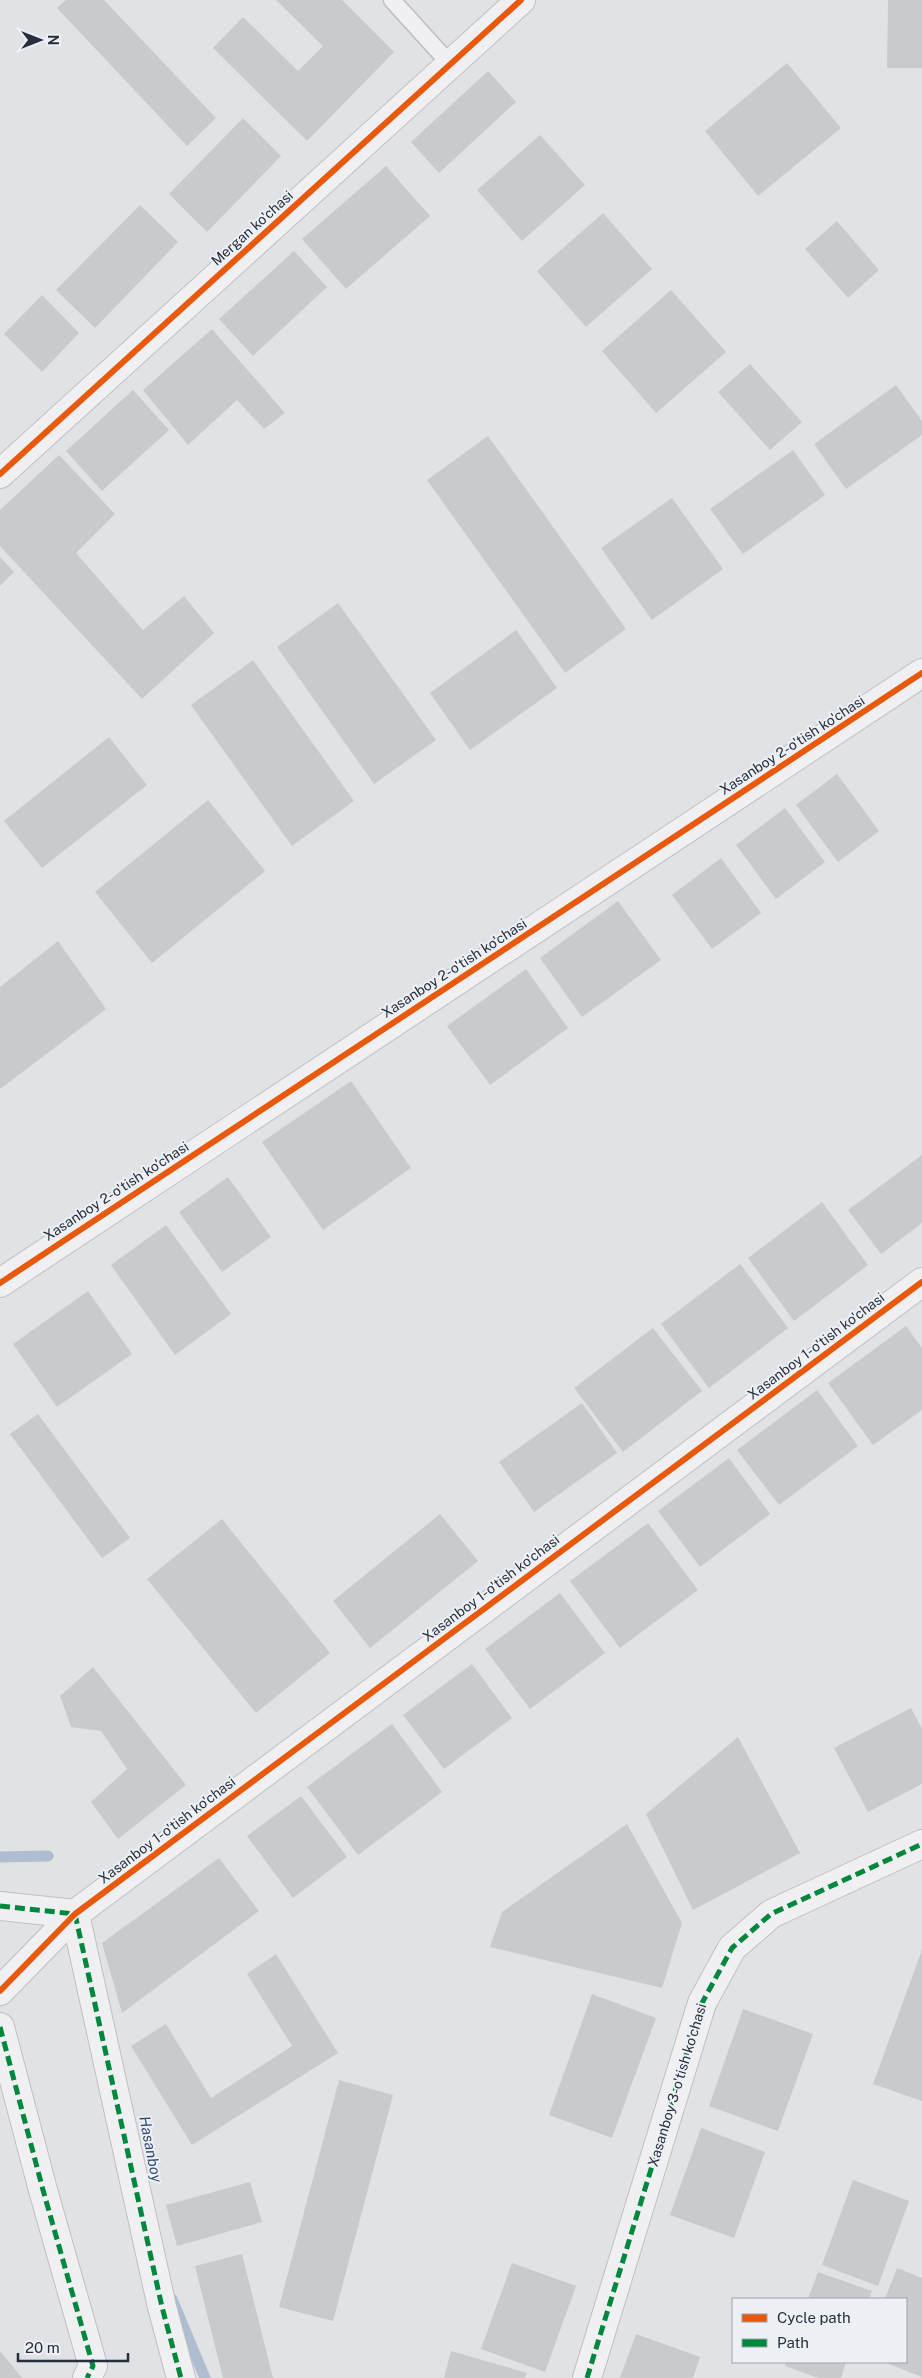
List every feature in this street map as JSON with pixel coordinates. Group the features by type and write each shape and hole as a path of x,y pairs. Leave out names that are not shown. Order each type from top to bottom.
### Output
{"street":[{"name":"Mergan ko'chasi","path":"0,474 521,0"},
{"name":"Xasanboy 2-o'tish ko'chasi","path":"0,1283 922,673"},
{"name":"Xasanboy 1-o'tish ko'chasi","path":"0,1991 75,1914 922,1282"},
{"name":"Xasanboy 3-o'tish ko'chasi","path":"587,2378 702,2003 732,1948 771,1914 922,1844"},
{"path":"0,1906 75,1914 162,2307 181,2378"},
{"path":"0,2027 43,2190 93,2366 87,2378"}],"lane":[{"path":"392,0 450,64"}],"building":[{"path":"66,0 104,0 216,118 187,146 57,8"},
{"path":"276,0 342,0 394,52 307,141 213,48 243,17 298,71 323,46"},
{"path":"888,0 922,0 922,68 887,68"},
{"path":"787,63 841,128 758,196 705,131"},
{"path":"488,71 516,102 439,173 411,142"},
{"path":"243,118 281,156 207,232 169,194"},
{"path":"540,135 585,185 522,241 477,190"},
{"path":"386,166 430,216 346,289 302,239"},
{"path":"140,205 178,242 95,328 56,290"},
{"path":"603,213 652,269 586,327 537,271"},
{"path":"837,221 879,270 848,298 805,249"},
{"path":"294,251 327,287 253,356 219,319"},
{"path":"671,290 726,352 656,413 602,351"},
{"path":"42,295 79,333 42,372 4,334"},
{"path":"212,329 285,413 264,429 237,400 188,445 143,390"},
{"path":"750,364 802,422 770,450 718,392"},
{"path":"896,385 922,421 922,435 846,489 814,444"},
{"path":"133,390 169,430 102,491 66,451"},
{"path":"488,436 626,629 565,673 427,480"},
{"path":"793,450 825,495 743,554 710,509"},
{"path":"59,455 115,514 76,553 143,630 184,596 214,633 142,699 0,546 0,510"},
{"path":"672,498 723,569 652,620 601,548"},
{"path":"0,557 14,572 0,586"},
{"path":"338,603 436,740 374,784 277,647"},
{"path":"516,630 557,688 470,750 430,693"},
{"path":"253,660 354,801 292,846 191,705"},
{"path":"109,737 147,785 42,868 4,821"},
{"path":"837,774 879,831 838,862 796,805"},
{"path":"208,800 265,871 152,963 95,892"},
{"path":"785,808 825,862 776,899 736,845"},
{"path":"721,858 761,913 712,949 672,895"},
{"path":"618,901 661,960 582,1017 540,958"},
{"path":"58,941 106,1009 0,1089 0,987"},
{"path":"526,969 568,1028 490,1085 447,1026"},
{"path":"351,1081 411,1168 323,1230 262,1142"},
{"path":"922,1155 922,1223 881,1254 848,1210"},
{"path":"228,1177 271,1237 222,1272 179,1212"},
{"path":"822,1202 868,1265 794,1321 748,1258"},
{"path":"166,1225 231,1314 175,1355 111,1265"},
{"path":"740,1264 788,1328 709,1388 661,1324"},
{"path":"88,1291 132,1354 57,1407 13,1344"},
{"path":"906,1326 922,1348 922,1410 873,1445 828,1383"},
{"path":"653,1328 702,1391 623,1452 574,1388"},
{"path":"817,1390 858,1446 779,1505 737,1450"},
{"path":"582,1403 617,1453 534,1512 499,1462"},
{"path":"38,1414 130,1538 102,1558 10,1434"},
{"path":"729,1458 770,1514 700,1567 658,1511"},
{"path":"440,1514 478,1561 370,1648 333,1601"},
{"path":"222,1519 330,1653 256,1713 147,1579"},
{"path":"648,1523 698,1590 620,1648 570,1581"},
{"path":"560,1593 605,1653 530,1709 485,1649"},
{"path":"472,1664 512,1718 444,1769 403,1715"},
{"path":"93,1667 186,1785 118,1839 91,1802 127,1769 101,1731 71,1727 60,1696"},
{"path":"911,1708 922,1729 922,1784 868,1812 834,1748"},
{"path":"392,1724 442,1792 358,1855 307,1787"},
{"path":"738,1737 800,1853 693,1910 646,1814"},
{"path":"301,1796 347,1857 293,1898 247,1836"},
{"path":"627,1824 682,1923 662,1988 490,1947 502,1912"},
{"path":"219,1858 259,1911 122,2013 102,1943"},
{"path":"922,1950 922,2101 873,2084"},
{"path":"276,1954 338,2053 192,2145 131,2046 166,2024 211,2098 292,2046 247,1974"},
{"path":"592,1994 656,2018 612,2138 549,2115"},
{"path":"743,2009 813,2034 778,2131 709,2106"},
{"path":"339,2080 393,2095 333,2321 279,2307"},
{"path":"701,2128 765,2152 734,2238 670,2215"},
{"path":"853,2180 909,2201 878,2286 822,2265"},
{"path":"250,2182 262,2222 177,2246 166,2205"},
{"path":"242,2254 273,2378 223,2378 195,2266"},
{"path":"512,2263 576,2286 545,2372 481,2349"},
{"path":"897,2268 922,2278 922,2377 887,2363 907,2363 907,2298 885,2298"},
{"path":"818,2272 872,2291 869,2298 808,2298"},
{"path":"636,2334 700,2357 693,2378 620,2378"},
{"path":"0,2351 22,2378 0,2378"},
{"path":"451,2351 527,2373 525,2378 444,2378"},
{"path":"786,2363 846,2363 841,2378 818,2378 785,2366"}],"waterway":[{"name":"Hasanboy","path":"0,1857 48,1856"},
{"name":"Hasanboy","path":"172,2299 205,2378"}],"marked path":[{"path":"587,2378 702,2003 732,1948 771,1914 922,1844"},
{"path":"0,1906 75,1914"},
{"path":"75,1914 162,2307 181,2378"},
{"path":"0,2027 43,2190 93,2366 87,2378"}],"cycle path":[{"path":"0,474 521,0"},
{"path":"0,1283 922,673"},
{"path":"0,1991 75,1914 922,1282"}]}
